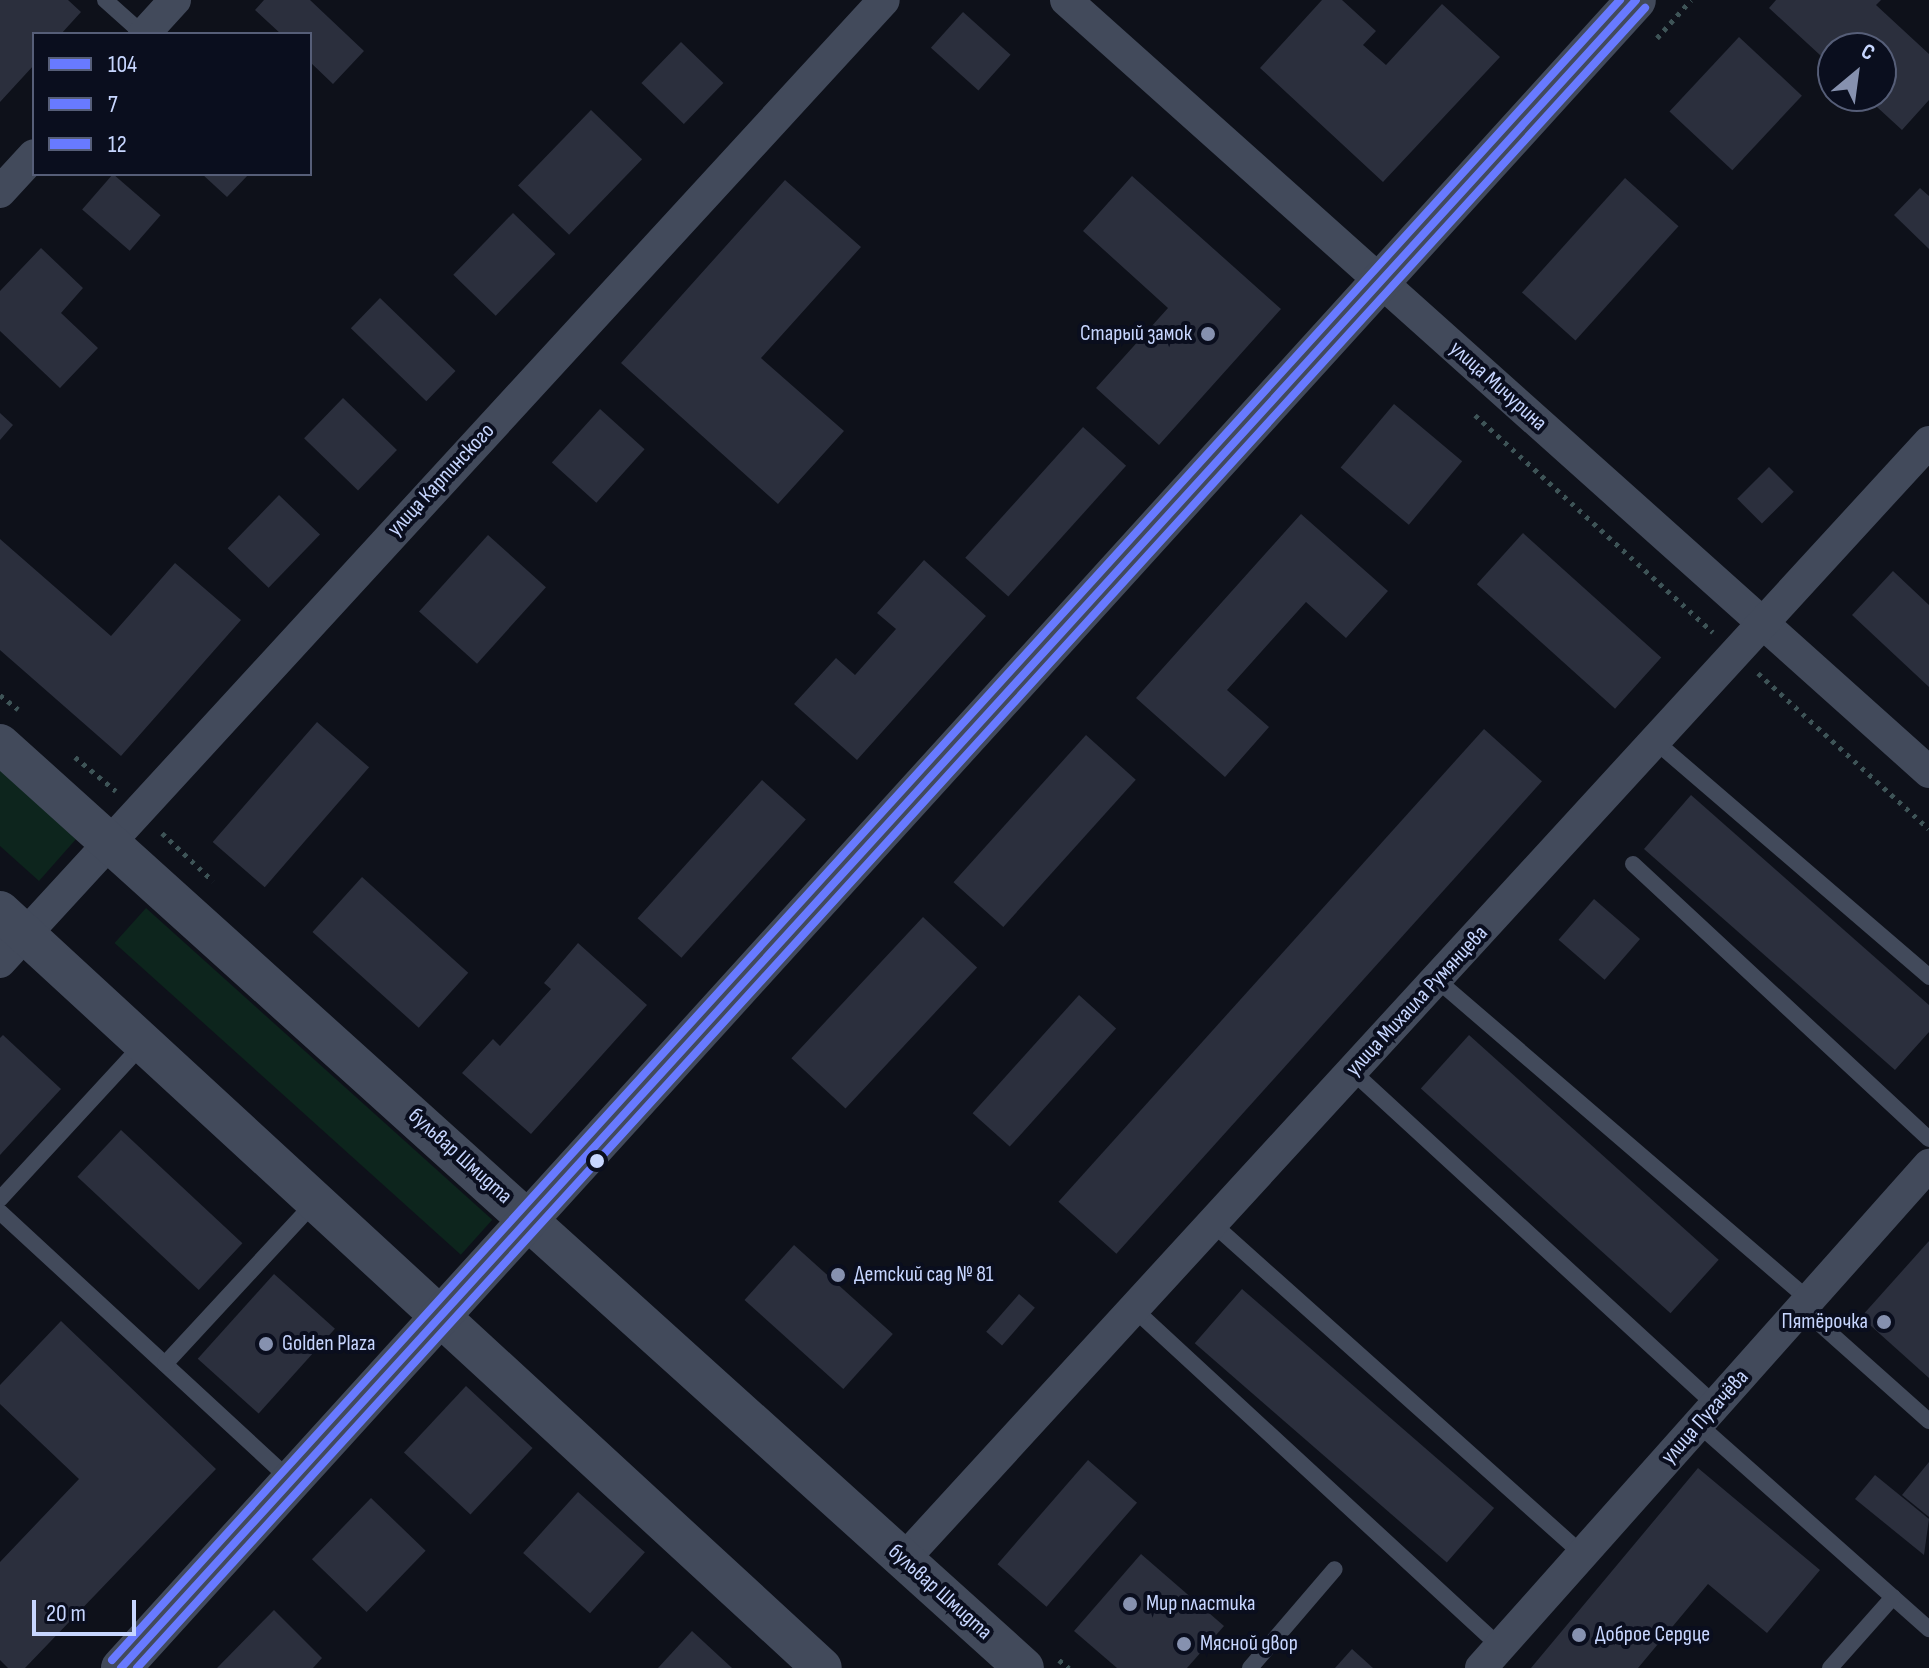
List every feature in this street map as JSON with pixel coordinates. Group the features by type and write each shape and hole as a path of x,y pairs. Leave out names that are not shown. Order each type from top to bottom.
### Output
{"street":[{"path":"146,32 175,0"},
{"name":"улица Карпинского","path":"9,936 110,838 884,0"},
{"name":"улица Мичурина","path":"1066,0 1929,772"},
{"path":"121,1668 1636,0"},
{"path":"0,192 32,157"},
{"name":"улица Михаила Румянцева","path":"904,1559 1929,442"},
{"name":"бульвар Шмидта","path":"0,744 110,838 1024,1668"},
{"path":"9,936 144,1043 814,1665"},
{"name":"улица Пугачёва","path":"1491,1657 1806,1304 1928,1161"}],"lane":[{"path":"105,0 142,32"},
{"path":"1655,741 1929,977"},
{"path":"1633,864 1928,1161"},
{"path":"1436,979 1806,1304 1929,1421"},
{"path":"0,1199 144,1043"},
{"path":"1352,1071 1929,1629"},
{"path":"165,1364 316,1201"},
{"path":"0,1212 291,1481"},
{"path":"1212,1223 1582,1554"},
{"path":"1134,1309 1491,1657"},
{"path":"1250,1668 1335,1569"},
{"path":"1830,1668 1893,1597"}],"path":[{"path":"1468,409 1929,829"}],"green space":[{"path":"0,770 77,838 39,881 0,846"},
{"path":"146,908 492,1220 461,1255 115,943"}],"building":[{"path":"0,0 68,0 81,12 63,32 32,32 32,67 0,102"},
{"path":"264,0 310,0 364,51 333,84 312,64 312,32 279,32 255,10"},
{"path":"1322,0 1342,0 1376,31 1363,45 1386,65 1442,4 1500,57 1383,182 1260,68"},
{"path":"1776,0 1881,0 1876,5 1929,54 1929,100 1902,130 1882,112 1897,112 1897,32 1817,32 1817,52 1769,8"},
{"path":"963,12 1011,55 978,90 931,48"},
{"path":"1739,37 1802,96 1732,170 1669,112"},
{"path":"681,42 723,83 684,124 641,83"},
{"path":"591,110 642,159 569,235 518,186"},
{"path":"111,176 115,176 161,215 130,251 82,209"},
{"path":"204,176 247,176 227,197"},
{"path":"1132,176 1281,309 1159,445 1096,388 1168,308 1083,231"},
{"path":"1625,178 1679,226 1575,341 1522,292"},
{"path":"785,180 861,247 761,358 844,431 778,504 621,363"},
{"path":"1920,188 1929,196 1929,249 1894,215"},
{"path":"513,213 555,254 496,316 453,275"},
{"path":"41,248 83,288 61,313 98,348 60,388 0,331 0,291"},
{"path":"380,298 456,371 426,401 351,328"},
{"path":"343,398 397,450 358,490 304,438"},
{"path":"1394,404 1462,461 1409,525 1341,468"},
{"path":"600,409 645,449 596,503 552,463"},
{"path":"0,413 13,425 0,440"},
{"path":"1083,427 1126,466 1008,597 965,558"},
{"path":"1769,467 1794,492 1762,524 1737,499"},
{"path":"279,495 320,535 269,588 228,548"},
{"path":"1301,514 1388,591 1346,638 1306,602 1227,690 1269,727 1225,777 1136,698"},
{"path":"1523,533 1661,657 1615,709 1477,584"},
{"path":"488,535 546,587 477,664 419,612"},
{"path":"0,539 111,636 175,563 241,620 121,756 0,650"},
{"path":"924,560 986,616 857,760 794,704 836,658 855,675 896,629 877,613"},
{"path":"1893,571 1929,605 1929,687 1852,615"},
{"path":"317,722 369,767 265,887 213,842"},
{"path":"1484,729 1542,781 1116,1254 1058,1202"},
{"path":"1086,735 1136,780 1003,927 954,882"},
{"path":"762,780 806,819 681,958 638,918"},
{"path":"1691,795 1929,1005 1929,1032 1895,1070 1644,849"},
{"path":"362,877 468,973 419,1028 312,932"},
{"path":"1594,899 1640,939 1605,980 1559,940"},
{"path":"923,917 977,967 845,1109 791,1058"},
{"path":"578,943 647,1005 531,1134 462,1073 493,1039 500,1046 551,989 544,983"},
{"path":"1079,995 1116,1028 1010,1147 973,1113"},
{"path":"3,1035 61,1089 0,1155 0,1038"},
{"path":"1469,1035 1719,1260 1671,1313 1421,1089"},
{"path":"121,1130 242,1243 199,1290 77,1177"},
{"path":"1929,1241 1929,1378 1861,1317"},
{"path":"794,1245 893,1334 843,1389 744,1300"},
{"name":"Golden Plaza","path":"274,1274 335,1329 259,1414 198,1359"},
{"path":"1242,1289 1494,1508 1447,1562 1195,1343"},
{"path":"1019,1294 1035,1308 1002,1346 986,1332"},
{"path":"61,1321 216,1469 25,1668 8,1668 0,1660 0,1562 79,1479 0,1404 0,1385"},
{"path":"466,1386 533,1448 470,1515 404,1453"},
{"path":"1088,1460 1137,1503 1047,1607 997,1564"},
{"path":"1929,1462 1929,1517 1902,1495"},
{"path":"1698,1468 1820,1570 1767,1633 1708,1584 1638,1668 1531,1668"},
{"path":"1875,1475 1929,1519 1924,1555 1855,1499"},
{"path":"578,1492 645,1552 590,1613 523,1553"},
{"path":"371,1498 426,1551 367,1612 312,1559"},
{"path":"1141,1554 1224,1626 1187,1668 1117,1668 1074,1631"},
{"path":"274,1610 322,1658 313,1668 217,1668"},
{"path":"692,1631 732,1668 658,1668"},
{"path":"1352,1649 1373,1668 1335,1668"}],"transit line":[{"name":"12","path":"112,1660 1620,0"},
{"name":"104","path":"121,1668 1636,0"},
{"name":"7","path":"137,1668 1645,8"}],"place":[{"name":"Старый замок","path":"1208,334"},
{"name":"Детский сад № 81","path":"838,1275"},
{"name":"Пятёрочка","path":"1884,1322"},
{"name":"Golden Plaza","path":"266,1344"},
{"name":"Мир пластика","path":"1130,1604"},
{"name":"Доброе Сердце","path":"1579,1635"},
{"name":"Мясной двор","path":"1184,1644"}]}
